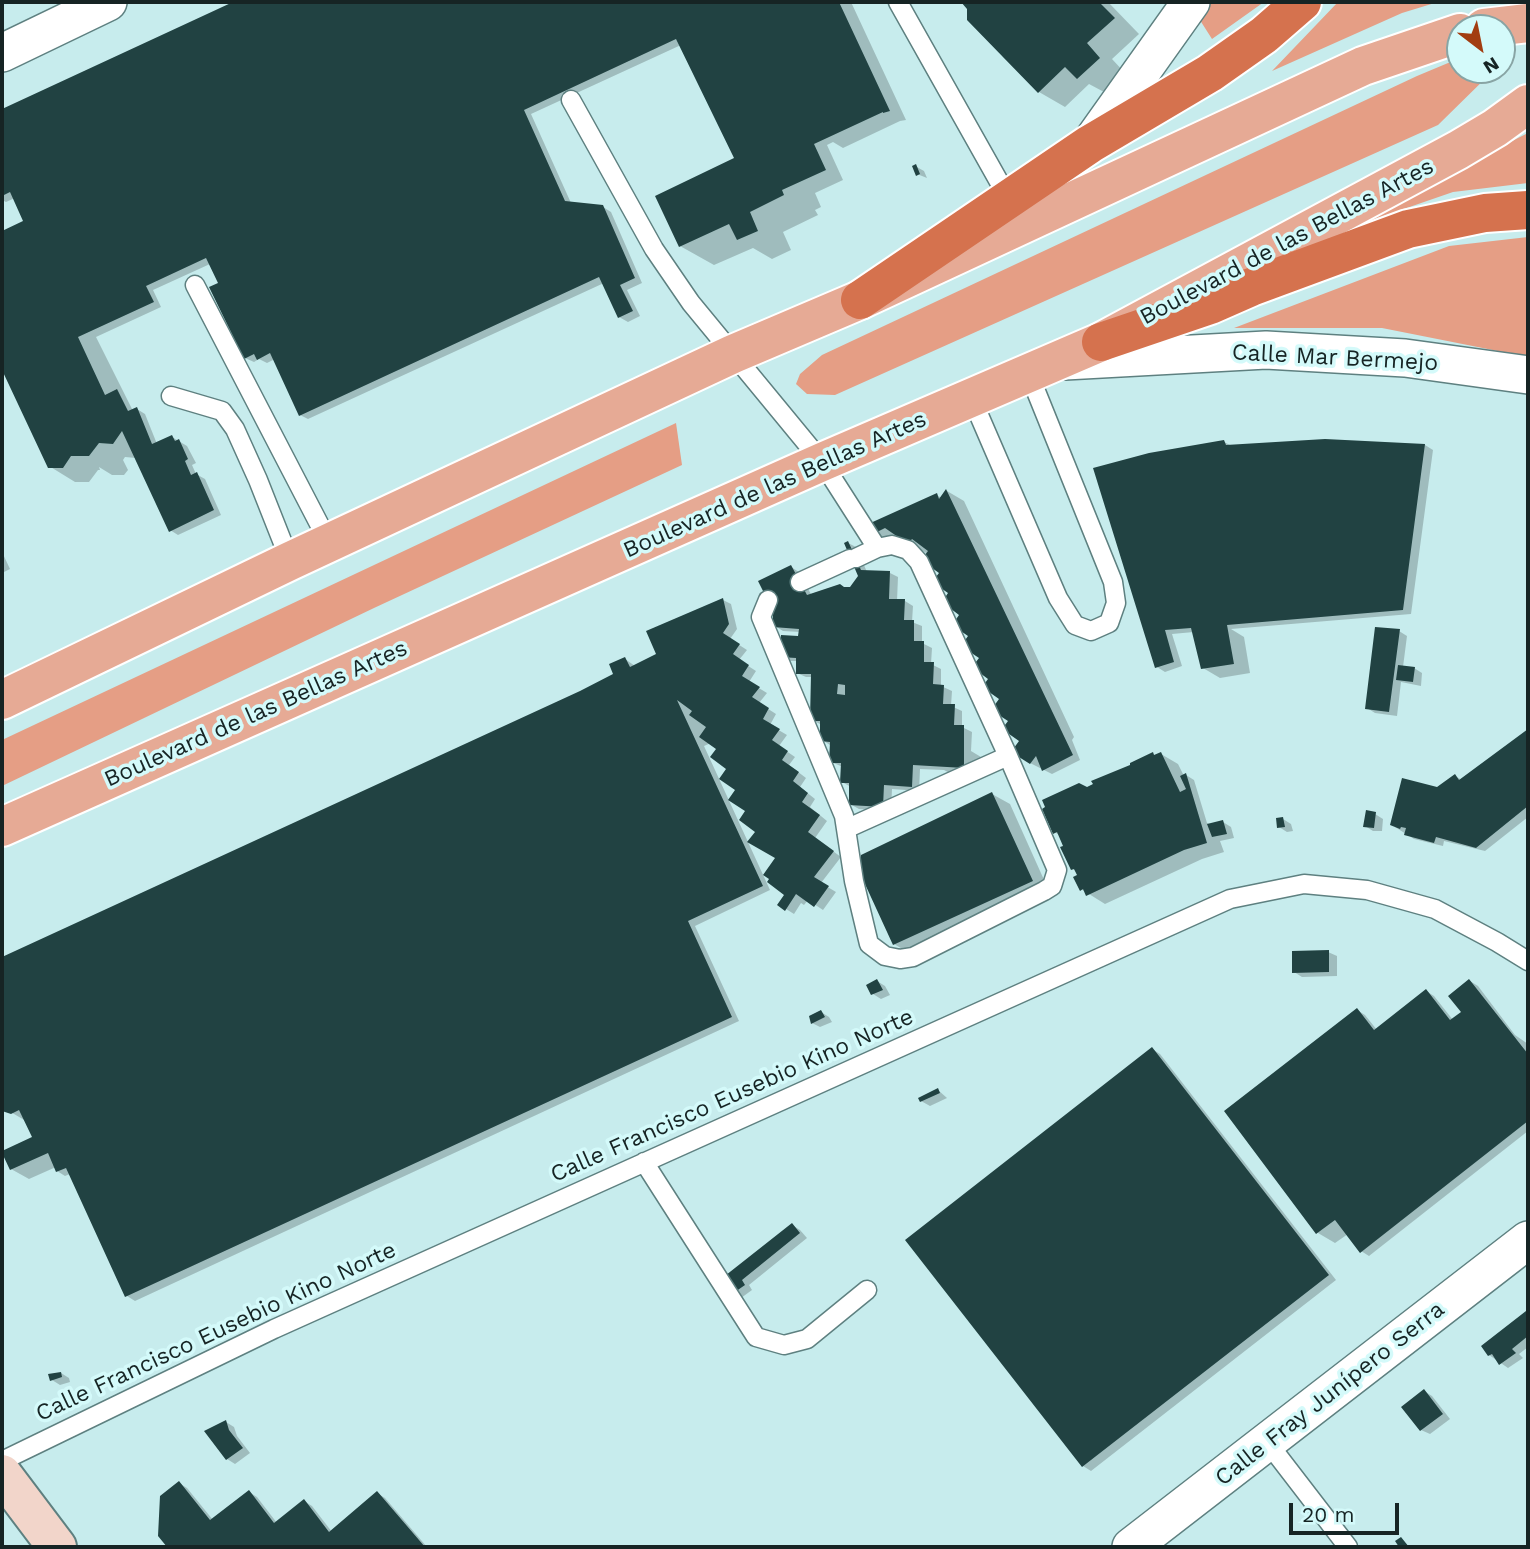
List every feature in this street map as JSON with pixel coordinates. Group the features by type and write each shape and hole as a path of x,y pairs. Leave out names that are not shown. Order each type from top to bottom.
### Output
{"highway":[{"path":"860,300 1016,211 1090,144 1210,73 1264,34 1302,2"},
{"path":"1101,342 1159,324 1408,229 1485,213 1528,211"}],"main road":[{"path":"1016,211 1363,66 1446,38"},
{"name":"Boulevard de las Bellas Artes","path":"2,827 822,462 1101,342 1458,150 1528,104"},
{"path":"2,700 290,561 733,354 860,300"}],"street":[{"path":"2,53 108,2"},
{"path":"1090,144 1191,2"},
{"name":"Calle Mar Bermejo","path":"1043,368 1266,350 1405,358 1528,374"},
{"name":"Calle Fray Junípero Serra","path":"1131,1547 1528,1240"},
{"path":"2,1474 57,1547"}],"lane":[{"path":"898,2 1016,211"},
{"path":"571,100 654,249 691,303 822,462 877,548"},
{"path":"195,285 329,543"},
{"path":"972,399 1058,598 1075,625 1091,631 1109,623 1116,603 1113,582 1043,368"},
{"path":"171,396 222,411 235,429 290,561"},
{"path":"768,600 761,617 848,828 855,881 869,944 884,957 913,957 1052,886 1057,870 1054,859 919,562 908,550 892,545 877,548 800,582"},
{"path":"848,828 1008,756"},
{"name":"Calle Francisco Eusebio Kino Norte","path":"2,1461 274,1329 1230,900 1304,884 1367,890 1435,909 1528,961"},
{"path":"644,1162 756,1337 784,1345 807,1339 867,1290"},
{"path":"1268,1443 1348,1547"}],"shaded area":[{"path":"1210,2 1264,2 1212,39 1198,17"},
{"path":"1338,2 1438,2 1402,13 1272,71"},
{"path":"1446,64 1446,84 1480,84 1438,125 835,395 807,394 796,384 800,374 822,355"},
{"path":"1528,133 1528,183 1453,192 1314,240"},
{"path":"1528,237 1528,357 1382,328 1234,328 1449,246"},
{"path":"676,423 682,465 374,608 2,786 2,740"}],"building":[{"path":"233,2 839,2 890,111 814,144 826,170 782,190 784,195 750,212 758,231 737,240 729,224 679,247 655,196 734,158 676,39 524,110 565,201 603,205 635,278 620,285 633,311 618,318 599,277 299,416 270,353 257,360 254,354 244,359 209,287 218,283 206,258 146,286 154,302 78,337 105,395 117,389 128,411 137,407 152,444 172,435 175,441 179,439 188,459 185,461 191,475 197,472 214,510 169,532 122,431 113,444 99,443 89,456 71,456 63,468 48,468 2,370 2,231 23,221 10,192 2,196 2,109"},
{"path":"961,2 1099,2 1115,18 1087,43 1100,58 1077,79 1065,67 1038,93 967,20 967,9"},
{"path":"916,164 920,174 916,176 912,166"},
{"path":"1325,439 1425,444 1403,610 1227,625 1234,664 1201,669 1191,628 1165,630 1174,662 1155,668 1093,468 1149,453 1224,440 1226,445"},
{"path":"946,489 1073,755 1042,771 1036,756 1030,764 1011,752 1019,741 1002,729 1008,721 991,710 999,699 982,687 988,679 972,667 979,658 961,646 968,636 952,625 959,615 942,602 948,593 932,582 939,573 921,560 928,551 912,539 908,544 885,528 877,532 876,528 869,531 866,525 937,493 939,499"},
{"path":"848,541 861,570 890,571 889,599 905,599 904,620 914,620 914,641 924,641 924,662 934,662 933,684 944,685 943,704 955,704 954,725 964,725 964,768 913,765 912,787 884,785 883,807 849,805 849,783 840,783 841,763 829,763 830,742 820,741 820,721 810,721 811,674 796,674 796,658 780,657 781,635 798,636 799,629 773,627 773,611 758,581 791,565 807,595 840,584 850,587 858,576 844,543","holes":["838,684 845,685 845,695 837,694"]},
{"path":"723,598 729,624 723,633 740,644 733,654 749,665 742,676 760,687 752,697 769,708 763,719 780,729 772,740 788,751 782,760 799,772 793,781 808,793 802,802 820,815 808,832 834,851 814,877 829,886 814,907 796,894 785,911 777,905 784,895 767,882 769,879 763,875 775,858 747,842 755,832 739,820 745,811 728,800 735,790 719,779 726,769 710,757 716,749 699,737 706,727 689,715 692,711 677,700 763,886 688,921 732,1017 125,1297 66,1168 56,1172 48,1153 10,1170 2,1153 32,1137 19,1110 11,1114 2,1111 2,957 580,691 613,674 609,664 625,657 630,667 656,654 646,631"},
{"path":"1375,627 1400,629 1389,712 1365,709"},
{"path":"1398,665 1415,667 1413,682 1396,680"},
{"path":"1528,729 1528,806 1476,848 1436,837 1434,843 1404,835 1406,828 1390,825 1402,778 1437,787 1455,774 1459,780"},
{"path":"1153,752 1154,755 1161,752 1180,792 1186,789 1180,776 1186,773 1207,843 1184,850 1086,896 1083,889 1080,891 1073,877 1077,875 1074,869 1071,870 1060,847 1063,846 1057,832 1053,834 1042,809 1045,807 1042,800 1079,783 1087,787 1093,784 1091,781"},
{"path":"992,792 1033,881 893,945 859,871 861,855"},
{"path":"1366,810 1376,812 1374,828 1363,827"},
{"path":"1283,817 1285,827 1277,828 1276,818"},
{"path":"1223,820 1227,834 1212,837 1207,824"},
{"path":"1329,950 1329,972 1292,973 1292,951"},
{"path":"877,979 883,990 871,995 866,985"},
{"path":"1469,979 1528,1054 1528,1121 1360,1253 1335,1220 1316,1234 1224,1111 1357,1008 1374,1030 1426,989 1450,1020 1461,1012 1448,996"},
{"path":"821,1010 825,1017 811,1024 809,1016"},
{"path":"1152,1047 1329,1275 1082,1467 905,1240"},
{"path":"938,1088 940,1093 920,1102 918,1098"},
{"path":"792,1223 800,1233 742,1280 745,1285 732,1294 721,1279"},
{"path":"1526,1311 1528,1336 1512,1349 1516,1353 1499,1365 1492,1354 1488,1356 1481,1346"},
{"path":"61,1372 62,1377 50,1381 48,1374"},
{"path":"1424,1389 1443,1414 1420,1431 1401,1407"},
{"path":"226,1420 229,1430 243,1448 226,1460 204,1431"},
{"path":"179,1481 210,1520 249,1490 274,1523 304,1499 329,1532 377,1491 425,1547 167,1547 158,1536 160,1496"},
{"path":"1401,1537 1409,1547 1399,1547 1395,1541"}]}
